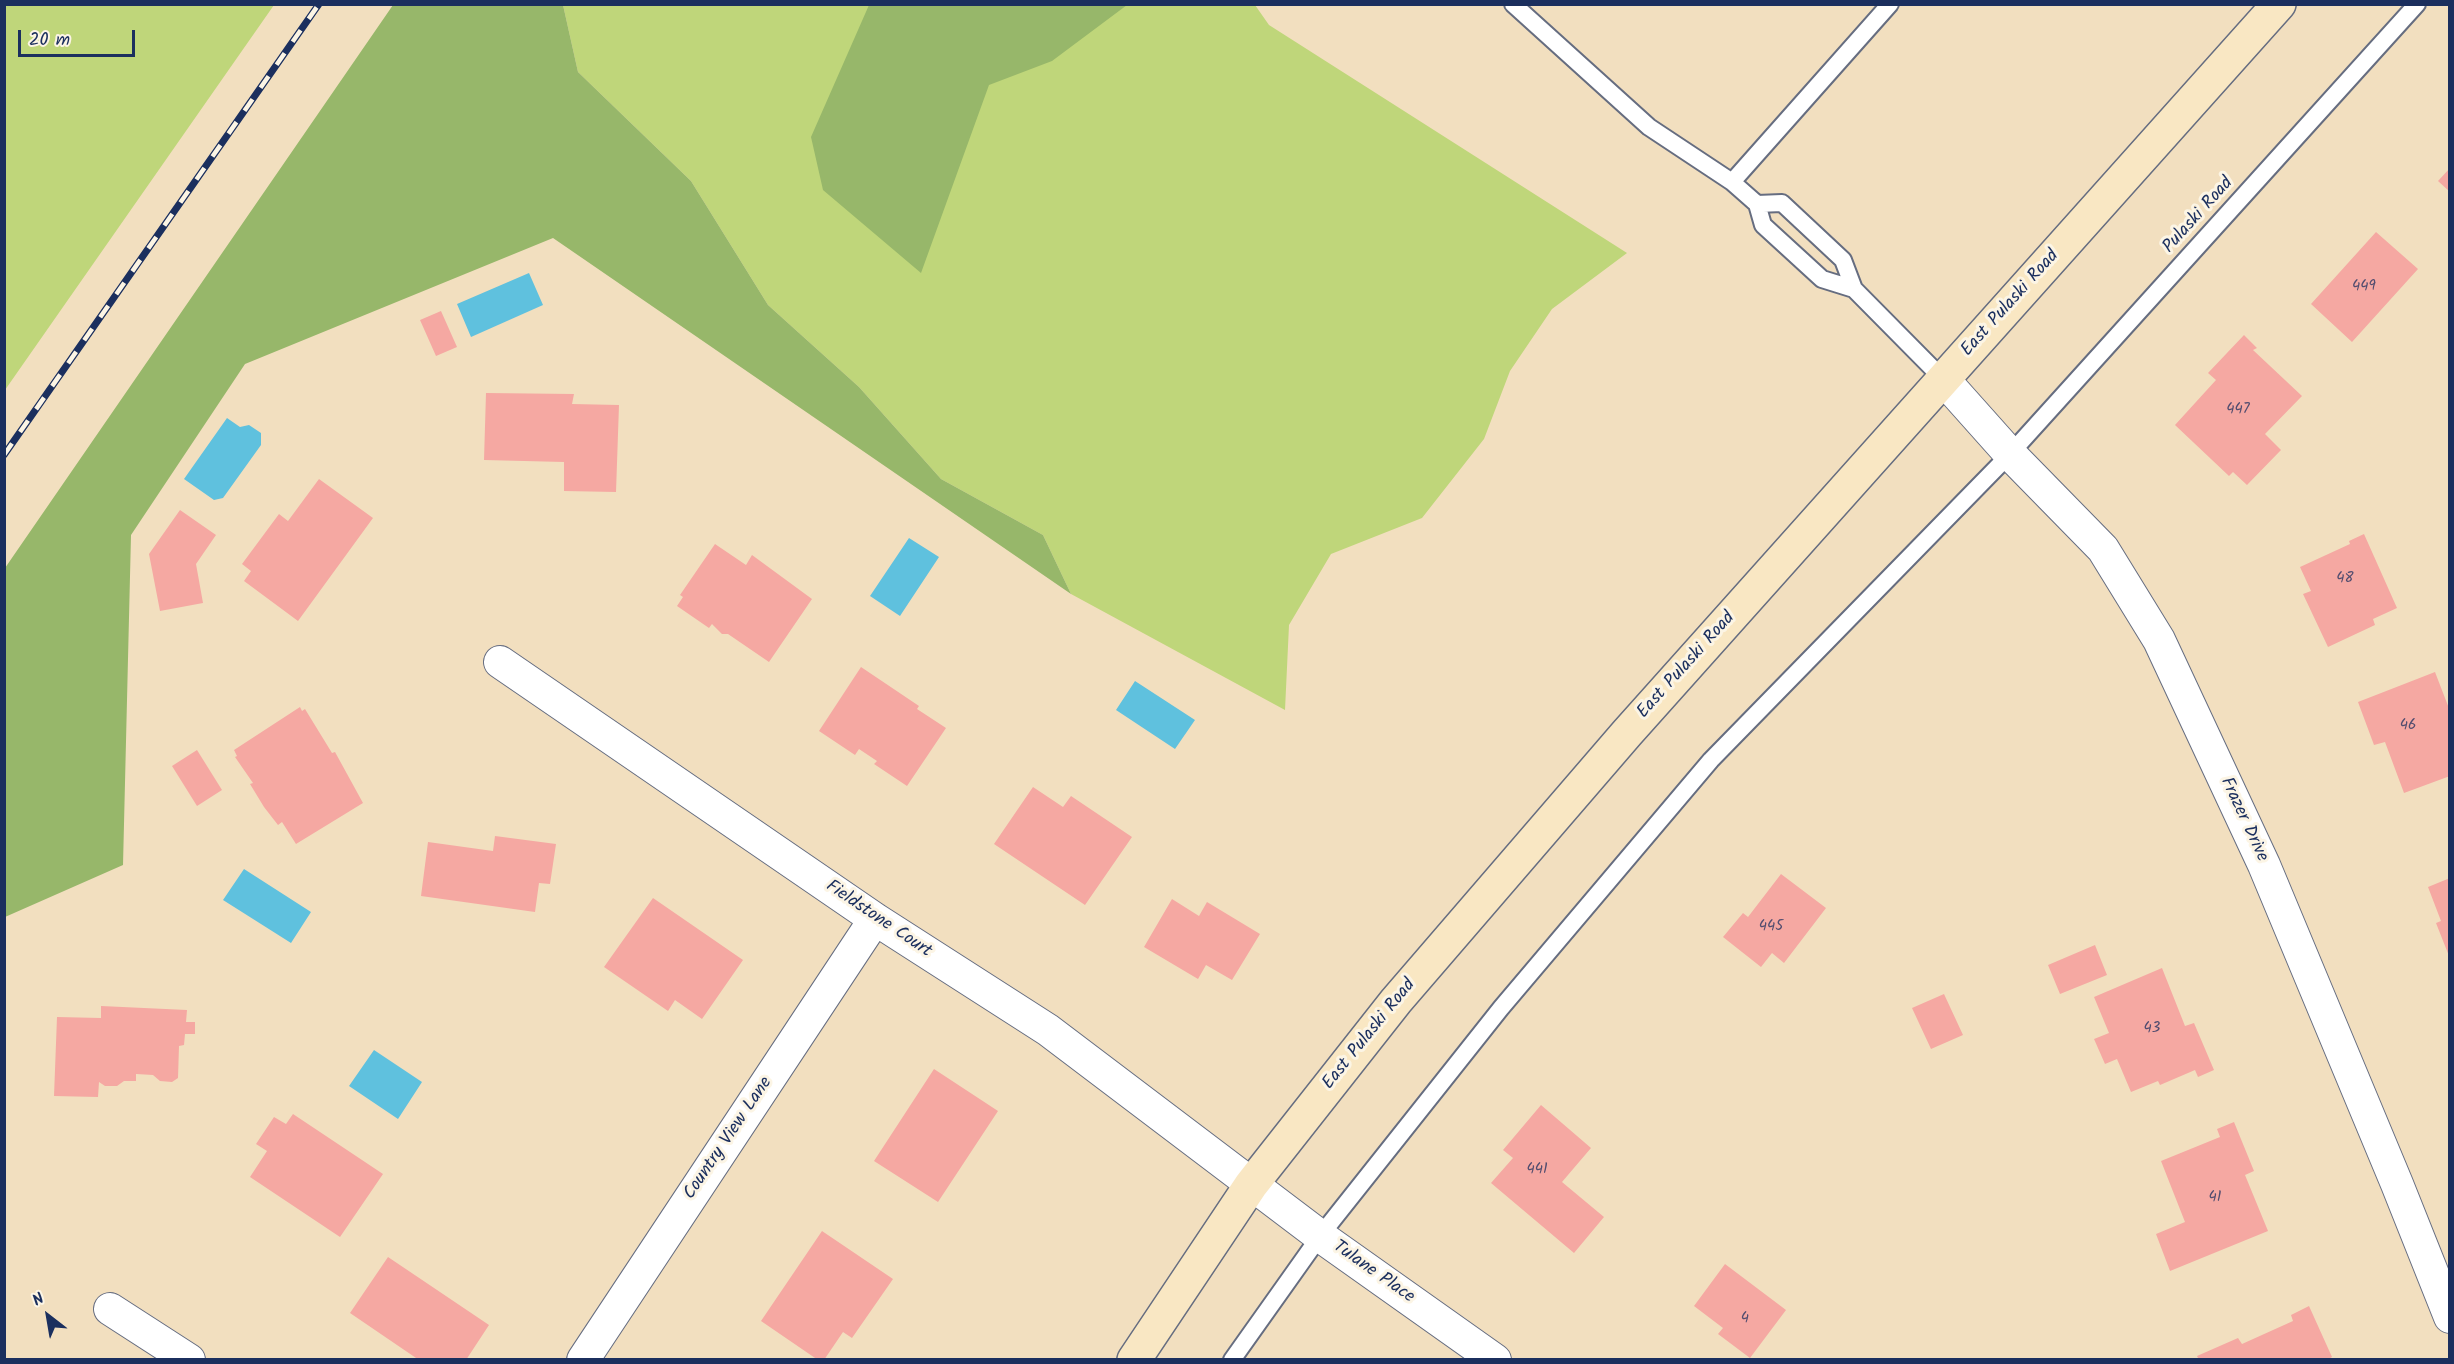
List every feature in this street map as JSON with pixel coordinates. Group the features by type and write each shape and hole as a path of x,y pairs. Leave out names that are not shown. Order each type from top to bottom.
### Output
{"main road":[{"name":"East Pulaski Road","path":"1134,1359 1251,1185 1396,1001 1611,751 2279,4"}],"street":[{"name":"Frazer Drive","path":"1944,380 2010,454 2103,549 2159,640 2264,865 2450,1317"},
{"name":"Fieldstone Court","path":"500,662 875,919 1048,1030 1251,1185"},
{"name":"Country View Lane","path":"583,1359 875,919"},
{"name":"Tulane Place","path":"1251,1185 1495,1359"},
{"path":"110,1309 189,1359"}],"lane":[{"path":"1513,4 1648,127 1732,182 1756,204 1763,225 1822,279 1854,289"},
{"path":"1732,182 1890,4"},
{"name":"Pulaski Road","path":"1232,1359 1320,1236 1501,1008 1711,760 2010,454 2417,4"},
{"path":"1756,204 1782,203 1843,260 1854,289 1944,380"}],"green space":[{"path":"4,5 274,5 5,390"},
{"path":"393,5 563,5 578,72 691,181 768,305 859,387 941,479 1043,535 1071,594 553,238 245,364 131,535 123,865 5,917 5,568"},
{"path":"563,5 1255,5 1269,25 1627,253 1552,309 1510,371 1484,439 1422,518 1331,554 1289,625 1285,710 1071,594 1043,535 941,479 859,387 768,305 691,181 578,72"},
{"path":"869,5 1127,5 1052,61 989,85 921,273 823,190 811,137"}],"water":[{"path":"529,273 543,305 471,337 457,304"},
{"path":"227,418 240,427 249,425 261,433 261,445 223,498 214,500 184,479"},
{"path":"909,538 939,557 900,616 870,596"},
{"path":"1135,681 1195,720 1175,749 1116,710"},
{"path":"244,869 311,912 291,943 223,900"},
{"path":"374,1050 422,1082 398,1119 349,1086"}],"building":[{"path":"2450,168 2450,192 2438,181"},
{"path":"2376,232 2418,269 2352,342 2311,304"},
{"path":"441,311 457,347 436,356 420,320"},
{"path":"2244,335 2257,348 2253,350 2302,396 2265,434 2281,450 2247,485 2233,472 2229,476 2175,425 2216,380 2208,373"},
{"path":"486,393 574,394 572,404 619,405 616,492 564,491 564,462 484,460"},
{"path":"319,479 373,518 298,621 244,581 251,571 242,564 279,514 288,521"},
{"path":"180,510 216,535 196,564 203,603 160,611 149,554"},
{"path":"2364,534 2397,608 2373,619 2375,625 2328,647 2303,594 2311,591 2300,567 2350,544 2349,541"},
{"path":"715,544 746,565 752,555 812,599 769,662 728,634 722,634 712,624 709,628 677,606 683,597 680,595"},
{"path":"861,667 919,706 917,709 946,728 907,786 874,764 877,761 859,749 855,755 819,731"},
{"path":"2435,672 2450,711 2450,776 2404,793 2385,742 2374,745 2358,702"},
{"path":"300,707 302,711 305,709 332,753 335,752 363,803 296,844 282,822 278,825 264,807 250,784 253,783 235,757 237,756 234,750"},
{"path":"197,750 222,790 197,806 172,766"},
{"path":"1033,787 1063,807 1071,796 1132,837 1085,905 994,844"},
{"path":"495,836 556,844 550,884 539,883 535,912 421,896 428,842 493,851"},
{"path":"1781,874 1826,908 1784,963 1772,953 1761,967 1723,937 1743,913 1748,917"},
{"path":"2450,878 2449,956 2436,923 2441,921 2428,887"},
{"path":"653,898 743,960 702,1019 675,1000 668,1011 604,967"},
{"path":"1172,899 1199,916 1207,902 1260,934 1232,980 1206,965 1198,979 1144,947"},
{"path":"2095,945 2107,975 2060,994 2048,965"},
{"path":"2162,968 2185,1026 2194,1023 2214,1070 2198,1077 2195,1070 2160,1085 2158,1081 2131,1092 2117,1059 2105,1064 2094,1039 2109,1033 2094,997"},
{"path":"1944,994 1963,1035 1931,1049 1912,1008"},
{"path":"101,1006 187,1010 186,1022 195,1022 195,1034 185,1034 184,1045 179,1046 178,1078 172,1082 160,1081 153,1075 136,1074 136,1081 124,1081 117,1086 105,1086 99,1082 98,1097 54,1096 57,1017 101,1018"},
{"path":"934,1069 998,1111 938,1202 874,1161"},
{"path":"1541,1105 1591,1148 1562,1182 1604,1217 1574,1253 1491,1183 1513,1158 1503,1150"},
{"path":"293,1114 383,1174 340,1237 250,1177 267,1151 256,1144 274,1117 286,1124"},
{"path":"2234,1122 2254,1171 2245,1175 2268,1231 2170,1271 2156,1234 2185,1222 2161,1161 2220,1137 2217,1129"},
{"path":"822,1231 893,1279 852,1338 843,1332 824,1360 818,1360 761,1321"},
{"path":"388,1257 489,1325 466,1360 419,1360 350,1313"},
{"path":"1725,1264 1786,1310 1750,1358 1718,1334 1723,1328 1694,1306"},
{"path":"2309,1306 2332,1357 2327,1360 2199,1360 2197,1356 2238,1338 2242,1344 2293,1321 2291,1315"}],"railway":[{"path":"4,455 319,4"}]}
